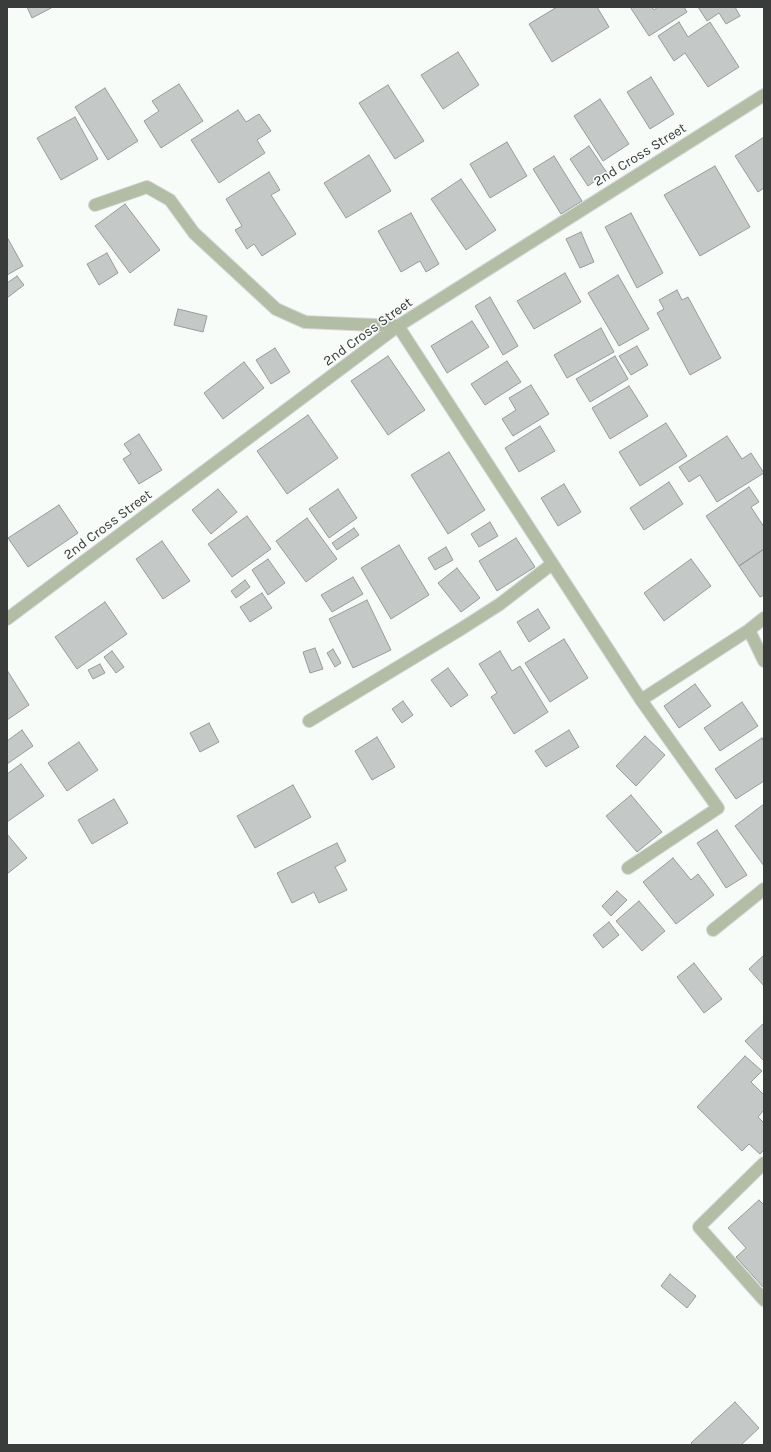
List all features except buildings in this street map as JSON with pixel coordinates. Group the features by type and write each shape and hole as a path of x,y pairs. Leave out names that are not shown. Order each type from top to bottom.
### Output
{"street":[{"name":"2nd Cross Street","path":"7,619 398,326 764,95"},
{"path":"96,205 147,187 170,200 194,234 276,309 305,322 398,326 641,700 718,808 628,868"},
{"path":"309,721 461,630 500,604 552,564"},
{"path":"641,700 749,630 764,618"},
{"path":"749,630 764,661"},
{"path":"713,930 764,889"},
{"path":"764,1163 699,1227 764,1300"}]}
